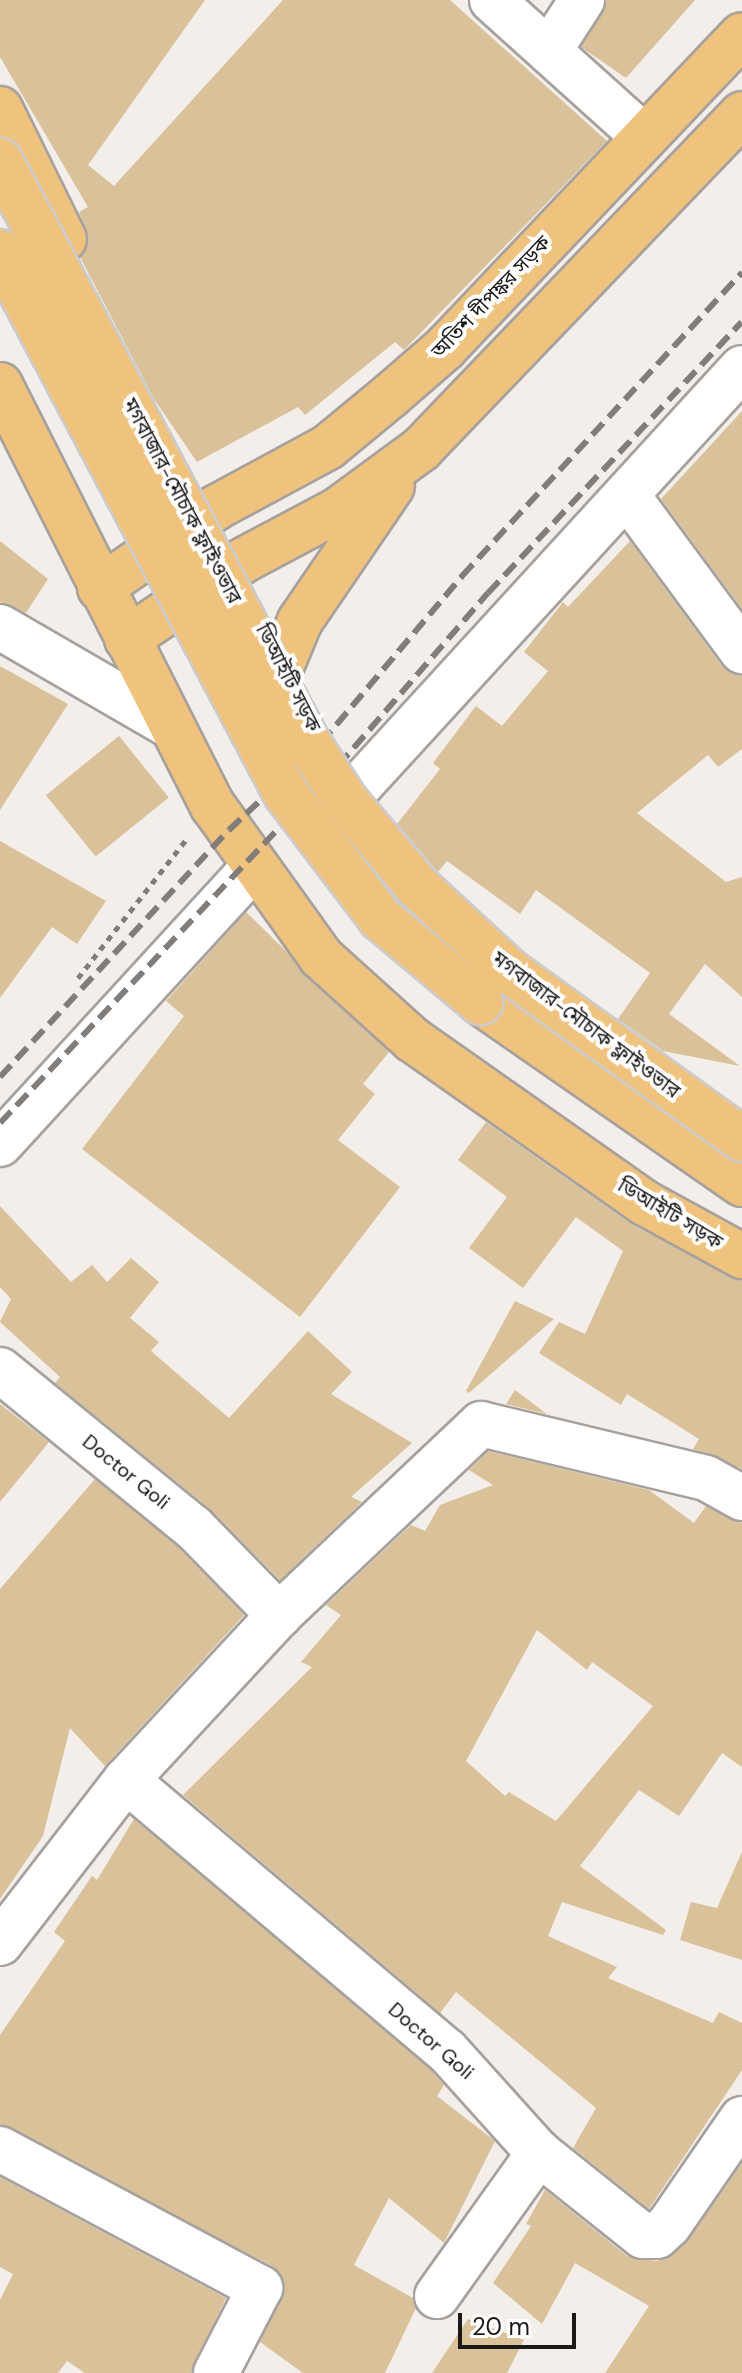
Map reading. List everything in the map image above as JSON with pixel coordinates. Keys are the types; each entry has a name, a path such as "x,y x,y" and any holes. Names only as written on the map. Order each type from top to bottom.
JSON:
{"main road":[{"name":"অতিশ দীপঙ্কর সড়ক","path":"100,588 211,511 328,447 391,395 445,348 742,35"},
{"name":"ডিআইটি সড়ক","path":"0,109 238,564 280,669 353,793 463,908 596,1012 742,1112"},
{"path":"280,669 300,621 347,546 421,449 736,131"},
{"name":"মগবাজার-মৌচাক ফ্লাইওভার","path":"0,161 307,741 345,800 417,886 509,971 742,1139"},
{"name":"মগবাজার-মৌচাক ফ্লাইওভার","path":"0,252 286,794 346,876 380,918 443,974 742,1184"},
{"name":"ডিআইটি সড়ক","path":"0,385 100,588 213,806 253,868 321,957 413,1040 645,1203 742,1256"},
{"path":"127,639 238,564 338,510 421,449"}],"street":[{"path":"492,0 644,137"},
{"path":"549,51 582,0"},
{"path":"353,793 742,368"},
{"path":"627,495 742,651"},
{"path":"0,627 171,726"},
{"path":"0,1144 253,868"},
{"name":"Doctor Goli","path":"0,1370 194,1528 279,1615"},
{"path":"0,1943 126,1780 279,1615 481,1424 706,1478 742,1498"},
{"name":"Doctor Goli","path":"126,1780 447,2051 539,2153 643,2236 657,2236 739,2132"},
{"path":"0,2149 260,2288 216,2373"},
{"path":"437,2296 539,2153"}],"path":[{"path":"78,978 213,806"}],"building":[{"path":"0,0 205,0 88,165 114,186 283,0 450,0 607,141 404,350 395,342 305,415 298,407 197,462 154,399 80,257 89,240 79,212 88,207 0,57"},
{"path":"607,0 695,0 626,78 581,47"},
{"path":"742,411 742,609 661,499"},
{"path":"0,541 48,579 26,613 0,602"},
{"path":"630,541 722,666 742,676 742,749 718,767 708,755 637,813 726,882 742,877 742,997 705,964 669,1014 740,1066 663,1051 618,1019 650,973 536,890 520,914 447,861 438,872 397,824 440,769 433,763 476,706 502,726 548,671 524,652 563,602 568,607"},
{"path":"0,666 68,704 0,810"},
{"path":"119,736 169,797 96,857 46,795"},
{"path":"0,841 106,901 77,944 52,927 0,998"},
{"path":"246,912 389,1052 363,1084 375,1094 338,1140 400,1187 300,1317 82,1149 184,1016 166,1001"},
{"path":"486,1122 633,1225 742,1281 742,1469 693,1449 699,1439 627,1394 621,1405 539,1353 559,1322 585,1334 623,1251 576,1217 523,1288 469,1248 507,1197 458,1160"},
{"path":"0,1206 71,1282 92,1265 107,1282 131,1258 159,1282 130,1318 159,1342 151,1351 229,1418 308,1331 352,1372 331,1394 412,1443 351,1497 362,1502 280,1580 210,1509 55,1383 60,1377 0,1322 11,1299 0,1287"},
{"path":"515,1301 554,1319 469,1393 466,1391"},
{"path":"515,1390 547,1414 506,1404"},
{"path":"0,1404 49,1442 0,1502"},
{"path":"488,1451 649,1490 694,1523 706,1506 742,1523 742,1767 722,1753 679,1816 639,1790 580,1866 666,1930 663,1935 562,1902 548,1936 617,1967 608,1978 713,2023 719,2012 742,2023 742,2070 649,2209 573,2148 596,2108 456,1992 440,2013 183,1795 312,1667 301,1662 341,1615 326,1605 411,1525 425,1531 440,1505 493,1485 469,1470","holes":["537,1630 587,1670 592,1662 653,1706 556,1821 509,1792 505,1796 466,1761"]},
{"path":"95,1479 177,1546 244,1615 105,1766 70,1728 43,1836 0,1899 0,1589"},
{"path":"134,1819 430,2069 444,2085 437,2096 495,2141 444,2243 389,2198 354,2265 413,2298 416,2308 385,2373 303,2373 260,2342 285,2288 272,2266 0,2124 0,2035 65,1941 54,1932 92,1876 97,1880"},
{"path":"742,1852 742,1960 680,1940 691,1902 717,1908"},
{"path":"742,2163 742,2373 605,2373 649,2306 575,2263 542,2324 493,2283 531,2226 526,2224 545,2190 627,2256 657,2261 689,2239"},
{"path":"0,2177 226,2298 191,2373 85,2373 67,2361 58,2373 0,2373 0,2300 13,2274 0,2267"},
{"path":"468,2319 524,2340 507,2373 432,2373"}],"railway":[{"path":"0,1077 229,830 321,743 462,576 742,273"},
{"path":"0,1123 338,766 488,593 742,322"}]}
